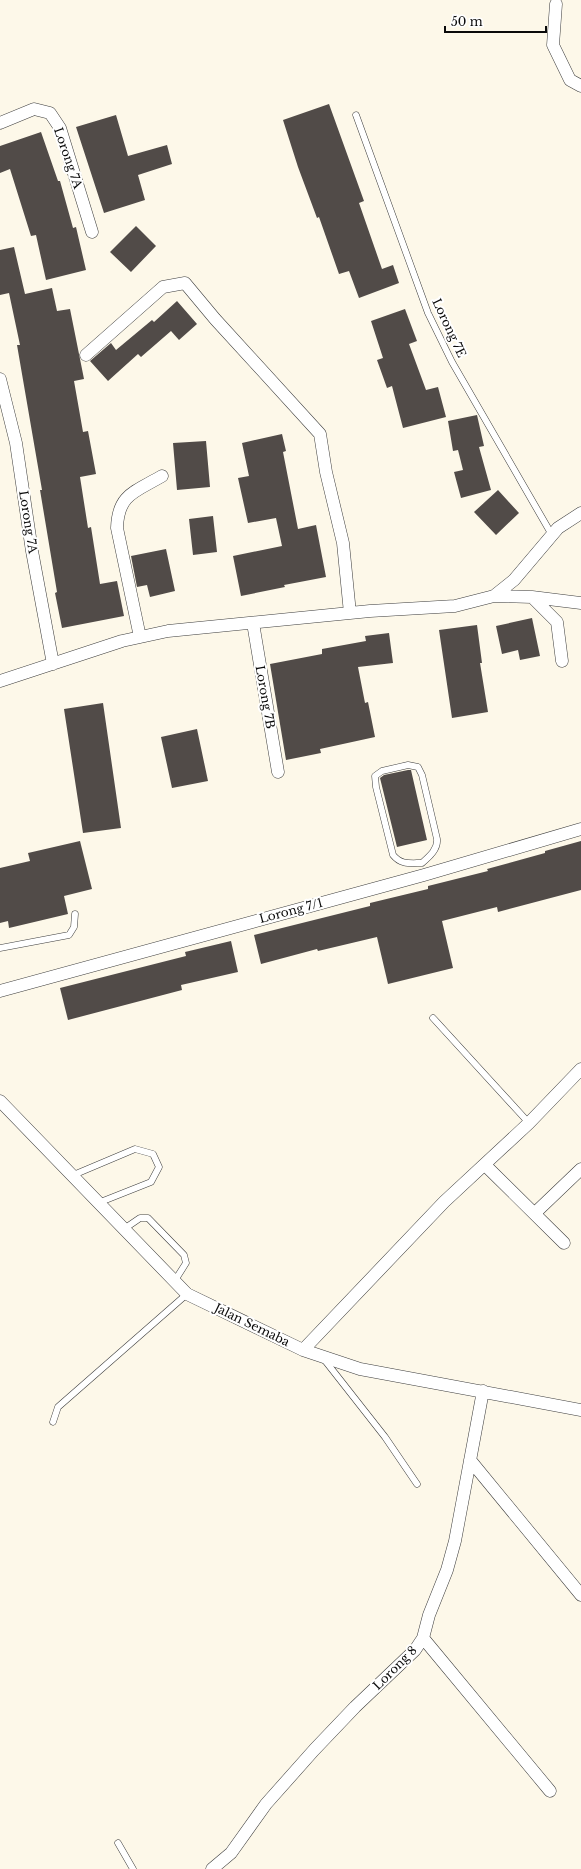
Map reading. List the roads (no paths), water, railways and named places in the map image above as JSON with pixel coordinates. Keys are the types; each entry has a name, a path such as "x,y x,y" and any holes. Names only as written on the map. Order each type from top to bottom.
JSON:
{"street":[{"path":"556,4 553,45 570,80 581,86"},
{"name":"Lorong 7A","path":"0,123 34,109 50,113 60,128 92,232"},
{"path":"86,355 163,287 185,284 220,325 320,434 343,543 350,613"},
{"name":"Lorong 7A","path":"0,379 4,412 16,443 32,551 53,664"},
{"path":"140,637 117,528 117,513 124,499 162,476"},
{"path":"494,596 514,580 558,528 581,513"},
{"path":"0,681 122,641 168,631 350,613 455,606 494,596 532,597 581,603"},
{"path":"532,597 556,622 562,661"},
{"name":"Lorong 7B","path":"253,622 278,772"},
{"name":"Lorong 7/1","path":"0,991 424,875 581,829"},
{"path":"303,1350 444,1202 485,1165 580,1073"},
{"name":"Jalan Semaba","path":"0,1101 187,1294 303,1350 360,1369 581,1410"},
{"path":"485,1165 564,1243"},
{"path":"535,1213 581,1169"},
{"name":"Lorong 8","path":"212,1869 231,1853 266,1804 314,1750 355,1707 415,1650 423,1638 429,1615 447,1570 453,1548 483,1392"},
{"path":"470,1460 581,1595"},
{"path":"423,1638 550,1791"}],"lane":[{"name":"Lorong 7E","path":"356,115 428,312 452,362 552,535"},
{"path":"408,765 418,767 422,775 438,844 432,853 422,863 405,863 398,861 393,855 376,788 375,776 382,771 408,765"},
{"path":"422,863 424,875"},
{"path":"0,948 69,935 74,926 75,914"},
{"path":"433,1018 529,1123"},
{"path":"71,1176 136,1149 153,1154 159,1167 151,1182 98,1203"},
{"path":"124,1229 140,1218 148,1218 184,1255 186,1263 174,1282"},
{"path":"53,1422 58,1407 187,1294"},
{"path":"320,1356 384,1437 417,1484"},
{"path":"118,1843 133,1869"}]}
